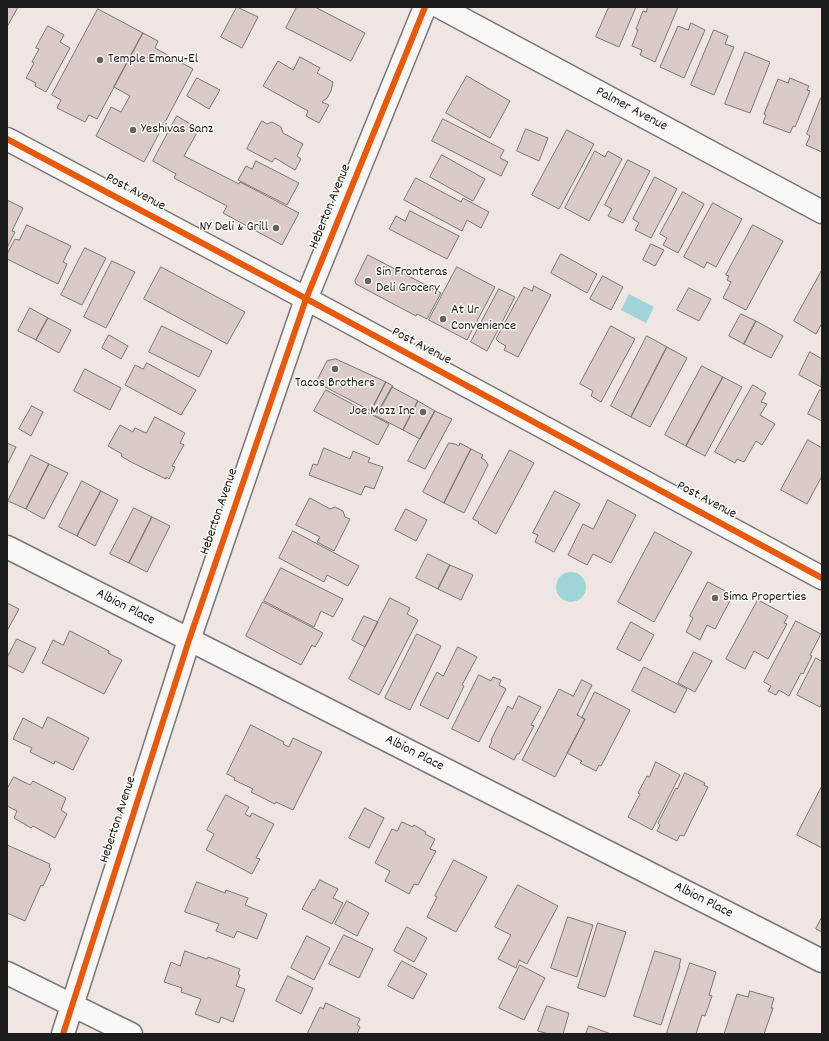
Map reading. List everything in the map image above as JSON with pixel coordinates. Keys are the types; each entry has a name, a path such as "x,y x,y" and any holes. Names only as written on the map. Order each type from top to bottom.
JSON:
{"street":[{"name":"Heberton Avenue","path":"63,1034 189,640 306,299 425,7"},
{"name":"Palmer Avenue","path":"440,7 822,212"},
{"name":"Post Avenue","path":"7,139 822,578"},
{"name":"Albion Place","path":"7,547 822,961"},
{"path":"7,973 131,1034"}],"water":[{"path":"629,294 654,307 646,323 621,310"},
{"path":"571,572 577,573 585,581 585,593 577,601 571,602 565,601 557,593 556,587 557,581 565,573"}],"building":[{"path":"7,7 18,7 7,27"},
{"path":"237,7 258,17 242,48 221,37"},
{"path":"297,7 315,7 365,33 351,61 286,28"},
{"path":"609,7 636,7 619,47 596,37"},
{"path":"648,7 678,7 655,62 640,55 642,50 632,46 638,30 636,29 643,11 646,12"},
{"name":"Temple Emanu-El","path":"98,9 143,33 97,119 89,115 85,122 57,108 61,100 52,95"},
{"path":"691,23 705,30 684,78 660,67 678,26 688,30"},
{"path":"48,26 64,35 60,42 70,48 46,92 35,86 36,83 26,78 39,49 36,48"},
{"path":"714,30 728,36 725,44 734,47 714,95 691,85"},
{"path":"143,33 158,41 155,48 193,69 144,162 96,136 111,107 121,112 130,96 114,87"},
{"path":"745,52 770,62 750,113 725,104"},
{"path":"300,57 320,68 317,73 333,82 331,91 327,98 322,102 329,105 319,123 306,116 308,111 263,86 278,61 293,70"},
{"path":"467,76 510,101 490,138 446,113"},
{"path":"197,78 220,90 209,109 187,96"},
{"path":"790,78 809,86 807,90 810,91 795,127 793,126 790,133 763,123 766,115 764,114 778,79 788,83"},
{"path":"821,98 822,152 806,145 810,136 807,134"},
{"path":"177,116 199,129 184,156 239,184 240,182 299,213 282,245 223,213 227,206 174,178 176,174 153,161"},
{"path":"443,119 504,150 500,158 508,162 501,176 432,141"},
{"path":"262,121 267,124 272,122 281,127 283,133 303,144 297,156 301,159 295,170 275,158 272,162 247,149"},
{"path":"526,129 548,138 539,161 517,151"},
{"path":"567,130 594,144 559,209 532,195"},
{"path":"595,151 605,157 608,151 622,159 589,221 565,208"},
{"path":"442,155 485,179 473,201 430,177"},
{"path":"628,160 650,171 623,223 608,216 612,209 605,205"},
{"path":"256,161 299,183 287,205 238,180 246,166 252,169"},
{"path":"655,177 677,189 651,238 635,230 639,223 633,219"},
{"path":"416,178 461,202 463,198 489,212 481,228 467,220 462,231 404,200"},
{"path":"683,192 704,204 678,253 663,245 667,238 660,234"},
{"path":"7,200 23,208 12,231 15,232 7,248"},
{"path":"713,203 742,219 716,267 707,262 704,268 684,257"},
{"path":"410,211 459,236 447,259 389,229 396,216 405,221"},
{"path":"27,225 71,246 63,262 67,264 58,284 7,259 7,254 15,239 19,240"},
{"path":"753,225 783,241 746,310 723,298 731,282 727,280 729,276 726,275"},
{"path":"651,244 664,250 655,266 643,260"},
{"path":"85,248 106,258 82,305 61,295"},
{"path":"561,254 597,274 587,293 551,273"},
{"path":"368,255 441,293 427,319 417,314 416,316 356,284 355,281"},
{"path":"112,261 135,272 106,328 84,317"},
{"path":"161,267 245,312 227,344 144,299"},
{"path":"457,267 495,287 467,340 429,320"},
{"path":"822,270 822,323 816,334 794,321"},
{"path":"603,276 623,287 611,310 590,299"},
{"path":"534,286 551,295 518,357 504,350 506,346 496,339 524,287 532,291"},
{"path":"689,288 711,299 699,321 677,310"},
{"path":"499,289 515,297 487,351 471,342"},
{"path":"30,308 48,318 36,340 18,331"},
{"path":"741,314 756,321 744,344 729,336"},
{"path":"48,318 71,330 59,353 36,340"},
{"path":"756,321 783,336 771,358 744,344"},
{"path":"162,326 212,351 199,377 149,352"},
{"path":"611,326 635,339 601,402 591,396 593,391 580,384"},
{"path":"109,335 128,346 121,359 102,348"},
{"path":"647,336 667,347 631,417 611,406"},
{"path":"667,347 687,358 650,427 631,417"},
{"path":"810,352 822,359 821,387 799,375"},
{"path":"336,359 386,382 371,411 316,382 327,361"},
{"path":"147,363 196,390 181,415 125,385 135,365 143,369"},
{"path":"702,366 723,377 686,446 665,435"},
{"path":"85,369 121,388 110,410 74,391"},
{"path":"723,377 742,387 705,456 686,446"},
{"path":"386,382 393,386 377,415 371,411"},
{"path":"753,385 766,393 761,402 767,404 760,415 775,424 762,445 756,441 744,462 737,459 735,463 715,452"},
{"path":"392,387 418,401 403,430 376,416"},
{"path":"326,390 389,424 378,445 314,411"},
{"path":"820,390 822,391 822,421 808,414"},
{"path":"418,401 435,411 420,439 403,430"},
{"path":"32,406 43,412 31,436 19,429"},
{"path":"435,411 452,419 425,469 408,461"},
{"path":"155,417 185,433 180,443 184,445 172,466 175,467 169,479 166,477 166,479 131,462 121,456 122,454 108,446 120,425 133,432 135,428 146,433"},
{"path":"808,440 822,448 822,476 807,504 781,490"},
{"path":"7,443 16,447 7,465"},
{"path":"449,443 459,446 460,443 471,449 444,503 423,492"},
{"path":"324,448 350,459 353,451 370,458 368,462 383,467 374,489 365,486 361,495 309,475 313,464 317,465"},
{"path":"471,449 483,455 481,458 485,460 488,465 464,513 444,503"},
{"path":"510,450 534,463 496,534 473,519"},
{"path":"31,455 49,464 26,509 8,501"},
{"path":"49,464 68,473 44,519 26,509"},
{"path":"82,481 101,491 77,536 59,527"},
{"path":"101,491 118,500 95,546 77,536"},
{"path":"555,491 580,504 554,552 535,542 538,535 533,533"},
{"path":"310,498 330,509 335,507 343,511 345,517 350,519 334,551 317,542 320,537 296,525"},
{"path":"608,500 636,515 611,563 593,554 587,565 568,555 583,524 593,529"},
{"path":"134,508 152,517 129,563 110,554"},
{"path":"406,509 427,520 416,541 395,530"},
{"path":"152,517 170,526 147,572 129,563"},
{"path":"293,531 359,566 348,586 327,575 324,582 279,558"},
{"path":"655,532 692,552 654,622 618,602"},
{"path":"428,554 450,565 438,589 416,578"},
{"path":"450,565 473,575 461,600 438,589"},
{"path":"281,568 343,599 333,617 321,611 314,627 264,601"},
{"path":"708,582 733,595 715,629 707,625 700,640 686,632 693,618 690,616"},
{"path":"390,598 410,608 407,614 418,620 379,695 349,679"},
{"path":"758,600 788,616 784,623 787,624 768,659 754,651 745,669 726,659"},
{"path":"263,602 323,633 315,647 312,645 301,665 246,636"},
{"path":"7,603 19,609 7,631"},
{"path":"364,616 378,622 365,647 352,640"},
{"path":"796,621 821,634 810,655 812,656 803,674 801,673 789,696 779,690 776,695 768,691 771,686 764,682"},
{"path":"631,622 654,635 640,661 617,649"},
{"path":"70,631 109,651 108,653 122,660 104,694 42,663 53,640 63,645"},
{"path":"417,634 441,646 410,710 385,698"},
{"path":"17,639 36,648 23,673 7,665 7,658"},
{"path":"458,647 477,657 462,685 464,686 448,719 420,705 437,672 443,676"},
{"path":"694,652 712,661 695,692 678,683"},
{"path":"816,658 821,661 822,659 822,703 820,707 797,695"},
{"path":"644,667 687,689 675,713 632,691"},
{"path":"479,675 491,681 493,677 501,680 499,685 506,689 479,742 452,729"},
{"path":"582,680 592,685 577,715 585,719 555,777 522,760 559,689 573,696"},
{"path":"595,692 630,710 601,766 599,765 596,771 580,763 582,761 567,753 585,719 582,718"},
{"path":"519,696 541,707 531,725 534,726 519,754 517,754 514,760 489,747 508,706 512,709"},
{"path":"48,717 89,738 73,770 55,761 54,764 30,752 32,748 13,739 23,718 42,728"},
{"path":"251,725 284,742 283,744 289,747 293,738 322,752 293,810 276,802 275,804 251,792 253,789 234,780 235,778 227,774"},
{"path":"656,762 680,775 652,830 628,817 640,794 638,793 647,776 649,777"},
{"path":"685,773 705,783 704,785 708,787 684,836 680,835 677,841 657,831 660,825 658,823"},
{"path":"14,777 30,785 33,781 66,798 61,810 67,814 55,838 33,826 31,828 14,818 17,811 7,806 7,789"},
{"path":"822,786 822,848 797,835"},
{"path":"226,795 249,807 245,814 250,817 252,813 274,824 256,858 260,859 252,874 206,850 214,834 207,830"},
{"path":"365,808 384,818 369,848 349,838"},
{"path":"402,822 413,827 414,825 426,832 425,834 435,839 430,849 436,851 418,885 414,884 409,894 385,881 390,871 375,863 392,829 397,831"},
{"path":"7,845 50,864 49,867 51,869 43,886 41,885 25,921 7,913"},
{"path":"454,860 487,877 456,932 427,917 437,897 435,896"},
{"path":"320,880 338,889 333,898 343,903 332,924 302,909 313,889 314,890"},
{"path":"197,882 225,893 226,890 248,898 245,905 267,914 257,939 237,931 234,938 216,931 219,924 185,912"},
{"path":"518,885 558,906 527,964 519,960 516,968 498,959 511,935 495,927"},
{"path":"347,901 369,913 357,936 335,924"},
{"path":"568,917 593,925 577,977 551,968"},
{"path":"822,917 822,932 816,929"},
{"path":"598,923 626,932 605,997 578,988"},
{"path":"407,927 427,938 414,962 394,951"},
{"path":"344,935 373,949 359,978 329,964"},
{"path":"307,936 330,948 314,980 291,968"},
{"path":"185,951 207,959 208,957 240,969 238,974 240,975 236,986 245,989 233,1022 221,1017 219,1023 195,1014 201,999 181,992 182,988 164,982 171,962 180,966"},
{"path":"655,951 681,959 661,1025 634,1016"},
{"path":"402,961 427,974 413,999 388,986"},
{"path":"690,963 716,972 709,995 712,996 705,1016 702,1015 696,1034 670,1034 667,1033"},
{"path":"520,965 545,978 524,1020 499,1008"},
{"path":"288,976 313,988 301,1014 276,1001"},
{"path":"750,991 774,998 771,1008 773,1008 764,1034 724,1034 737,994 748,997"},
{"path":"326,1003 360,1019 357,1025 360,1027 357,1034 307,1034 320,1007 323,1009"},
{"path":"547,1006 569,1013 563,1034 549,1034 538,1031"},
{"path":"589,1026 611,1034 586,1034"}],"cycle path":[{"path":"63,1034 189,640 306,299 425,7"},
{"path":"7,139 279,284 822,578"}],"place":[{"name":"Temple Emanu-El","path":"100,60"},
{"name":"Yeshivas Sanz","path":"133,130"},
{"name":"NY Deli & Grill","path":"276,228"},
{"name":"Sin Fronteras Deli Grocery","path":"368,281"},
{"name":"At Ur Convenience","path":"443,319"},
{"name":"Tacos Brothers","path":"335,369"},
{"name":"Joe Mozz Inc","path":"423,412"},
{"name":"Sima Properties","path":"715,598"}]}
